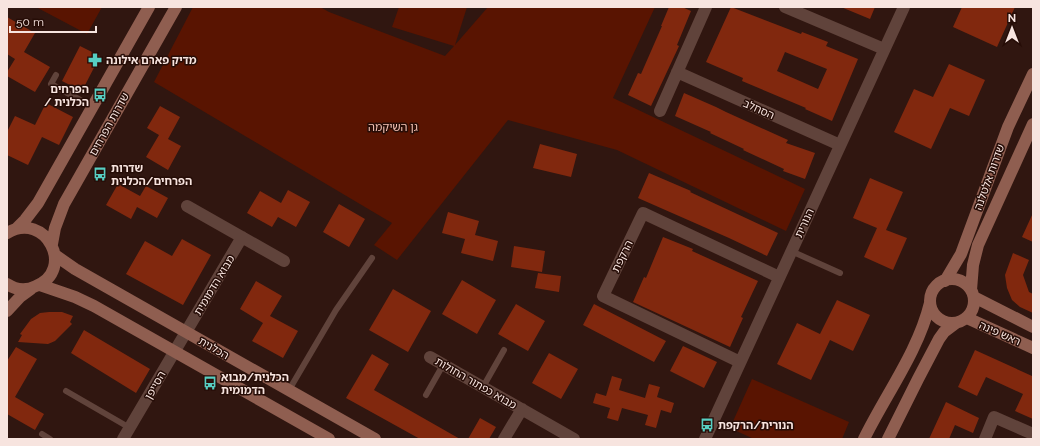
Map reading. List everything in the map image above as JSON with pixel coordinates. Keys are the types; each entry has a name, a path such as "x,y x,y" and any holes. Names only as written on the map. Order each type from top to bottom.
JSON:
{"street":[{"name":"שדרות הפרחים","path":"10,231 25,220 38,202 149,7"},
{"name":"שדרות הפרחים","path":"36,287 47,279 52,272 54,264 53,250 55,228 64,204 176,7"},
{"path":"660,111 706,7"},
{"path":"785,7 884,49"},
{"name":"הנורית","path":"705,439 904,7"},
{"name":"הסחלב","path":"677,72 840,145"},
{"name":"שדרות אלטלנה","path":"945,281 961,254 1008,127 1033,74"},
{"name":"שדרות אלטלנה","path":"972,293 973,265 978,245 1033,124"},
{"path":"187,206 284,261"},
{"name":"הרקפת","path":"740,362 603,296 642,214 779,277"},
{"name":"הכלנית","path":"10,231 24,228 40,232 47,238 53,250 75,269 375,439"},
{"name":"מבוא הדמומית","path":"186,332 242,237"},
{"path":"864,439 916,342 924,324 934,289 945,281 957,280 967,285 972,293 973,308 961,320 944,332 939,339 888,439"},
{"name":"הכלנית","path":"7,284 22,289 36,287 75,297 175,351 329,439"},
{"path":"7,311 20,297 36,287"},
{"name":"ראש פינה","path":"972,293 1033,327"},
{"path":"930,303 936,316 942,320 949,323 961,320"},
{"name":"ראש פינה","path":"961,320 1033,348"},
{"name":"הסייפן","path":"123,439 186,332"},
{"name":"מבוא כפתור החולות","path":"430,357 574,439"},
{"name":"מבוא כפתור החולות","path":"504,439 522,409"},
{"path":"985,439 994,417 1033,434"}],"lane":[{"path":"56,75 51,84 93,107"},
{"path":"791,251 840,273"},
{"path":"289,390 336,310 372,258"},
{"path":"483,387 504,350"},
{"path":"426,395 443,365"},
{"path":"66,391 130,428"},
{"path":"42,434 50,439"}],"green space":[{"path":"36,7 102,7 87,34"},
{"name":"גן השיקמה","path":"193,7 320,7 329,12 445,56 454,46 392,27 399,7 467,7 455,45 488,7 655,7 613,98 805,189 786,231 617,150 508,120 397,260 374,245 392,223 154,82"},
{"path":"752,379 849,422 842,439 754,439 730,428"}],"building":[{"path":"669,7 682,7 691,11 677,45 679,46 651,106 628,95 638,73 641,74"},
{"path":"731,7 801,34 802,32 828,42 826,46 858,59 832,121 805,109 806,108 742,81 743,78 706,62","holes":["785,52 827,69 818,89 777,71"]},
{"path":"841,7 875,7 870,19"},
{"path":"962,7 1015,7 997,47 953,27"},
{"path":"7,17 35,33 24,52 50,67 35,92 7,76 7,72 15,59 7,54"},
{"path":"80,46 100,56 82,91 62,81"},
{"path":"949,64 985,80 969,116 950,108 931,149 894,132 914,89 933,97"},
{"path":"684,93 788,140 786,143 815,153 805,179 783,171 784,169 743,150 744,149 710,133 711,132 675,116"},
{"path":"46,103 73,117 59,145 42,137 28,165 7,155 7,132 15,116 35,125"},
{"path":"160,106 180,117 168,139 181,146 168,170 146,157 159,135 147,128"},
{"path":"540,144 577,154 571,177 533,168"},
{"path":"649,173 691,191 690,192 778,233 767,256 638,198"},
{"path":"870,178 903,192 886,230 907,238 893,270 864,257 877,228 853,218"},
{"path":"118,184 140,196 146,186 168,198 157,218 137,207 131,219 106,205"},
{"path":"288,190 310,202 296,227 278,217 272,227 247,213 260,191 281,203"},
{"path":"339,204 365,219 349,247 323,232"},
{"path":"448,212 479,221 475,235 498,241 493,261 461,253 465,239 442,233"},
{"path":"1033,213 1033,242 1022,237"},
{"path":"663,237 693,249 692,251 758,281 741,317 743,318 730,347 633,302 644,277 646,278"},
{"path":"182,239 211,255 183,305 126,274 145,241 172,256"},
{"path":"514,246 545,251 542,272 511,267"},
{"path":"1013,253 1029,260 1023,275 1029,292 1033,294 1033,313 1020,307 1012,300 1007,288 1005,275"},
{"path":"538,273 561,276 559,292 535,288"},
{"path":"462,280 496,300 477,334 442,314"},
{"path":"256,281 282,296 270,316 298,331 283,358 252,341 263,323 240,309"},
{"path":"393,289 431,311 408,352 369,330"},
{"path":"837,300 870,315 853,351 830,340 811,380 777,364 797,323 820,334"},
{"path":"516,304 545,321 528,351 498,334"},
{"path":"594,304 666,341 654,362 583,325"},
{"path":"62,312 73,316 70,322 72,324 55,341 48,344 18,342 22,335 20,334 31,319 40,313"},
{"path":"84,330 150,369 136,393 71,353"},
{"path":"683,346 717,362 704,388 670,371"},
{"path":"16,347 37,359 15,397 44,414 35,430 7,414 7,361"},
{"path":"975,350 1032,376 1033,373 1033,419 1015,411 1023,394 986,377 977,396 958,387"},
{"path":"549,353 578,369 561,399 532,383"},
{"path":"372,354 389,364 374,390 460,439 420,439 346,398"},
{"path":"612,376 622,379 619,390 645,398 649,384 660,387 657,397 674,403 671,413 661,410 656,428 645,425 648,415 622,408 618,421 607,418 610,408 593,403 596,393 606,396"},
{"path":"946,402 979,418 973,433 955,425 949,439 929,439"},
{"path":"480,418 496,427 489,439 468,439"}],"place":[{"name":"מדיק פארם אילונה","path":"95,60"},
{"name":"הפרחים / הכלנית","path":"100,95"},
{"name":"שדרות הפרחים/הכלנית","path":"100,174"},
{"name":"הכלנית/מבוא הדמומית","path":"210,383"},
{"name":"הנורית/הרקפת","path":"707,425"}]}
